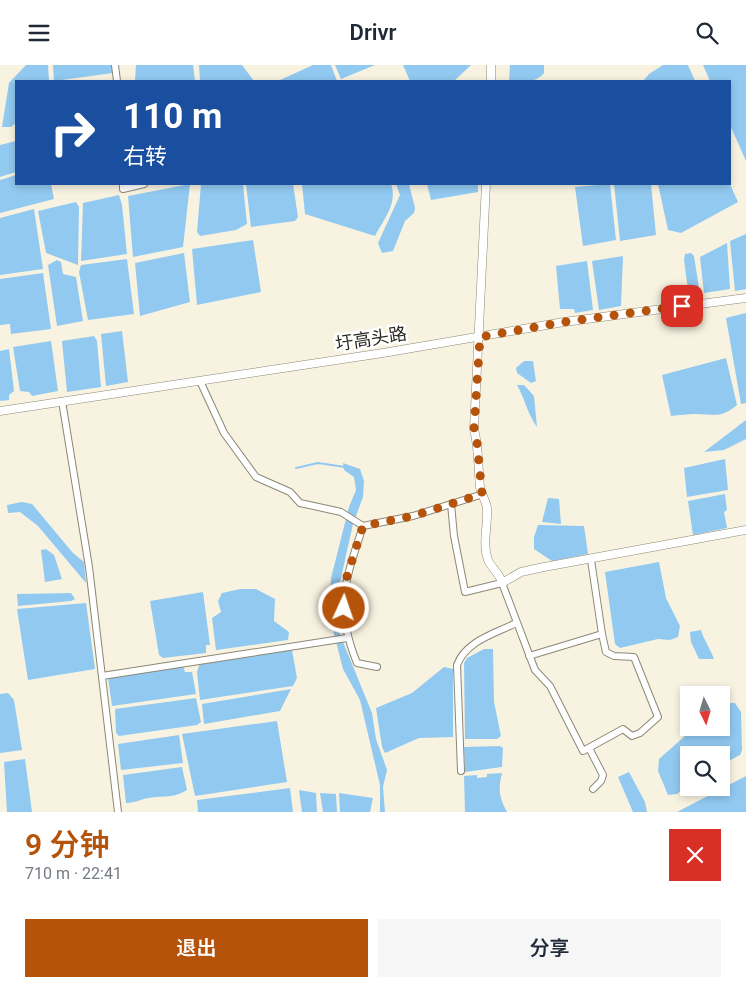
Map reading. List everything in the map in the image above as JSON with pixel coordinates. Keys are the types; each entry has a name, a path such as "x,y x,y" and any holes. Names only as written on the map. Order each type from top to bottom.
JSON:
{"street":[{"path":"115,65 117,80"},
{"path":"491,80 492,65"},
{"path":"123,185 123,189 140,185"},
{"path":"486,185 474,429 482,494 487,506 488,525 485,542 488,561 500,576 535,670 550,686 583,751 624,729 632,737 640,733 658,717 634,657 614,657 606,652 592,560"},
{"name":"圩高头路","path":"0,411 480,337 564,322 746,298"},
{"path":"200,381 224,433 256,477 290,492 300,503 344,514 363,526 413,516 482,494"},
{"path":"62,401 89,567 118,812"},
{"path":"451,504 454,536 465,592 502,583 521,572 746,530"},
{"path":"363,526 343,589 345,639 358,663 377,667"},
{"path":"461,771 457,665 461,654 470,646 516,623"},
{"path":"529,656 602,634"},
{"path":"102,675 345,639"},
{"path":"589,748 603,775 601,781 593,789"}],"water":[{"path":"26,65 48,65 49,80 15,80 15,124 11,127 2,127 9,83"},
{"path":"53,65 112,65 113,73 54,80"},
{"path":"136,65 193,65 195,80 135,80"},
{"path":"199,65 242,65 253,80 200,80"},
{"path":"313,65 331,65 337,80 280,80"},
{"path":"335,65 375,65 341,79"},
{"path":"403,65 471,65 455,80 410,80"},
{"path":"510,65 544,65 544,73 537,79 509,80"},
{"path":"663,65 688,65 695,80 644,80 649,74"},
{"path":"703,65 746,65 746,161 731,127 731,80 710,80"},
{"path":"15,141 15,172 0,177 0,145"},
{"path":"15,175 15,185 51,185 54,199 0,213 0,180"},
{"path":"190,185 183,247 133,257 128,196"},
{"path":"201,185 243,185 247,224 236,230 200,236 197,232"},
{"path":"246,185 293,185 298,217 295,221 251,227"},
{"path":"302,185 391,185 393,198 389,211 375,236 305,214"},
{"path":"396,185 409,185 415,208 414,213 405,221 393,251 382,253 378,243 400,195"},
{"path":"427,185 478,185 478,192 431,200"},
{"path":"610,185 616,240 583,246 575,187"},
{"path":"614,185 651,185 656,235 620,241"},
{"path":"658,185 730,185 738,202 681,233 668,230"},
{"path":"119,195 122,205 127,254 81,261 83,203"},
{"path":"76,202 79,207 78,265 46,253 38,211"},
{"path":"34,209 43,269 0,275 0,218"},
{"path":"746,234 746,289 735,291 730,241"},
{"path":"253,240 261,292 197,305 192,249"},
{"path":"727,243 730,289 704,293 700,257"},
{"path":"184,253 190,302 140,316 135,263"},
{"path":"691,253 694,256 700,294 689,297 684,260 685,254"},
{"path":"623,256 621,306 599,310 592,261"},
{"path":"127,259 134,314 88,320 79,272 81,265"},
{"path":"57,260 61,262 63,274 76,277 83,321 57,326 48,265"},
{"path":"587,261 593,310 575,313 574,309 560,309 556,266"},
{"path":"43,273 51,329 11,334 10,324 0,325 0,279"},
{"path":"746,313 746,403 741,404 726,318"},
{"path":"122,331 128,382 106,386 101,334"},
{"path":"94,336 97,341 101,387 67,392 62,341"},
{"path":"51,341 58,391 32,396 29,392 20,391 13,347"},
{"path":"9,349 14,391 9,395 9,400 0,401 0,351"},
{"path":"726,358 737,405 717,415 692,414 671,416 662,375"},
{"path":"524,361 533,361 536,381 531,383 517,373 516,368"},
{"path":"517,385 524,385 534,396 537,427 531,417"},
{"path":"746,420 746,439 724,450 704,452"},
{"path":"725,459 728,490 687,497 684,468"},
{"path":"343,463 360,469 364,481 363,497 353,524 339,587 339,632 372,713 376,739 387,770 383,787 385,812 380,812 380,785 360,700 343,669 329,614 331,578 349,507 356,490 354,477 344,470"},
{"path":"725,494 727,510 724,512 727,528 693,535 688,501"},
{"path":"548,498 559,499 561,524 542,522"},
{"path":"22,502 32,504 73,553 84,562 86,583 38,526 20,512 8,513 7,505"},
{"path":"538,525 584,526 588,554 552,561 534,549 534,537"},
{"path":"46,549 54,555 62,579 45,582 41,550"},
{"path":"659,562 666,598 680,626 678,637 670,640 658,639 620,648 615,644 605,572"},
{"path":"240,589 256,589 275,599 274,621 289,632 288,640 216,650 212,618 221,612 218,601 222,593"},
{"path":"203,592 210,645 206,645 206,653 163,658 159,655 150,601"},
{"path":"71,593 75,599 71,601 18,606 17,594"},
{"path":"86,603 95,669 28,680 17,609"},
{"path":"701,630 714,659 699,659 691,642 690,632"},
{"path":"484,649 493,649 494,702 501,736 497,739 465,739 464,663 467,658"},
{"path":"292,650 297,678 293,686 200,700 197,672 200,663"},
{"path":"183,666 185,672 192,672 196,694 112,706 108,678"},
{"path":"444,667 453,669 453,737 419,738 385,753 382,747 376,708 412,693"},
{"path":"291,689 280,711 204,724 202,704"},
{"path":"8,693 14,700 22,750 0,753 0,694"},
{"path":"196,698 201,722 197,725 119,736 116,733 115,709"},
{"path":"730,703 735,703 741,712 742,750 740,755 730,760 730,746 680,746 680,792 677,794 668,795 658,771 659,759 685,736 730,736"},
{"path":"277,721 287,782 195,796 182,734"},
{"path":"179,735 183,763 121,770 118,744"},
{"path":"500,746 503,748 502,767 465,772 464,747"},
{"path":"25,759 32,812 7,812 4,762"},
{"path":"182,767 187,790 173,796 149,798 126,803 123,775"},
{"path":"629,772 645,802 647,812 633,812 618,777"},
{"path":"502,773 500,793 507,812 465,812 464,776 477,775 477,778 487,777 487,774"},
{"path":"746,776 746,812 677,812 708,796 730,796 730,784"},
{"path":"290,788 293,812 198,812 197,800"},
{"path":"299,790 316,793 317,812 302,812"},
{"path":"320,793 336,794 337,812 323,812"},
{"path":"339,793 373,798 370,812 340,812"}],"waterway":[{"path":"296,468 318,463 345,467"}],"route":[{"path":"344,608 343,589 351,569 363,526 413,516 482,494 474,429 480,337 564,322 682,306"}]}
